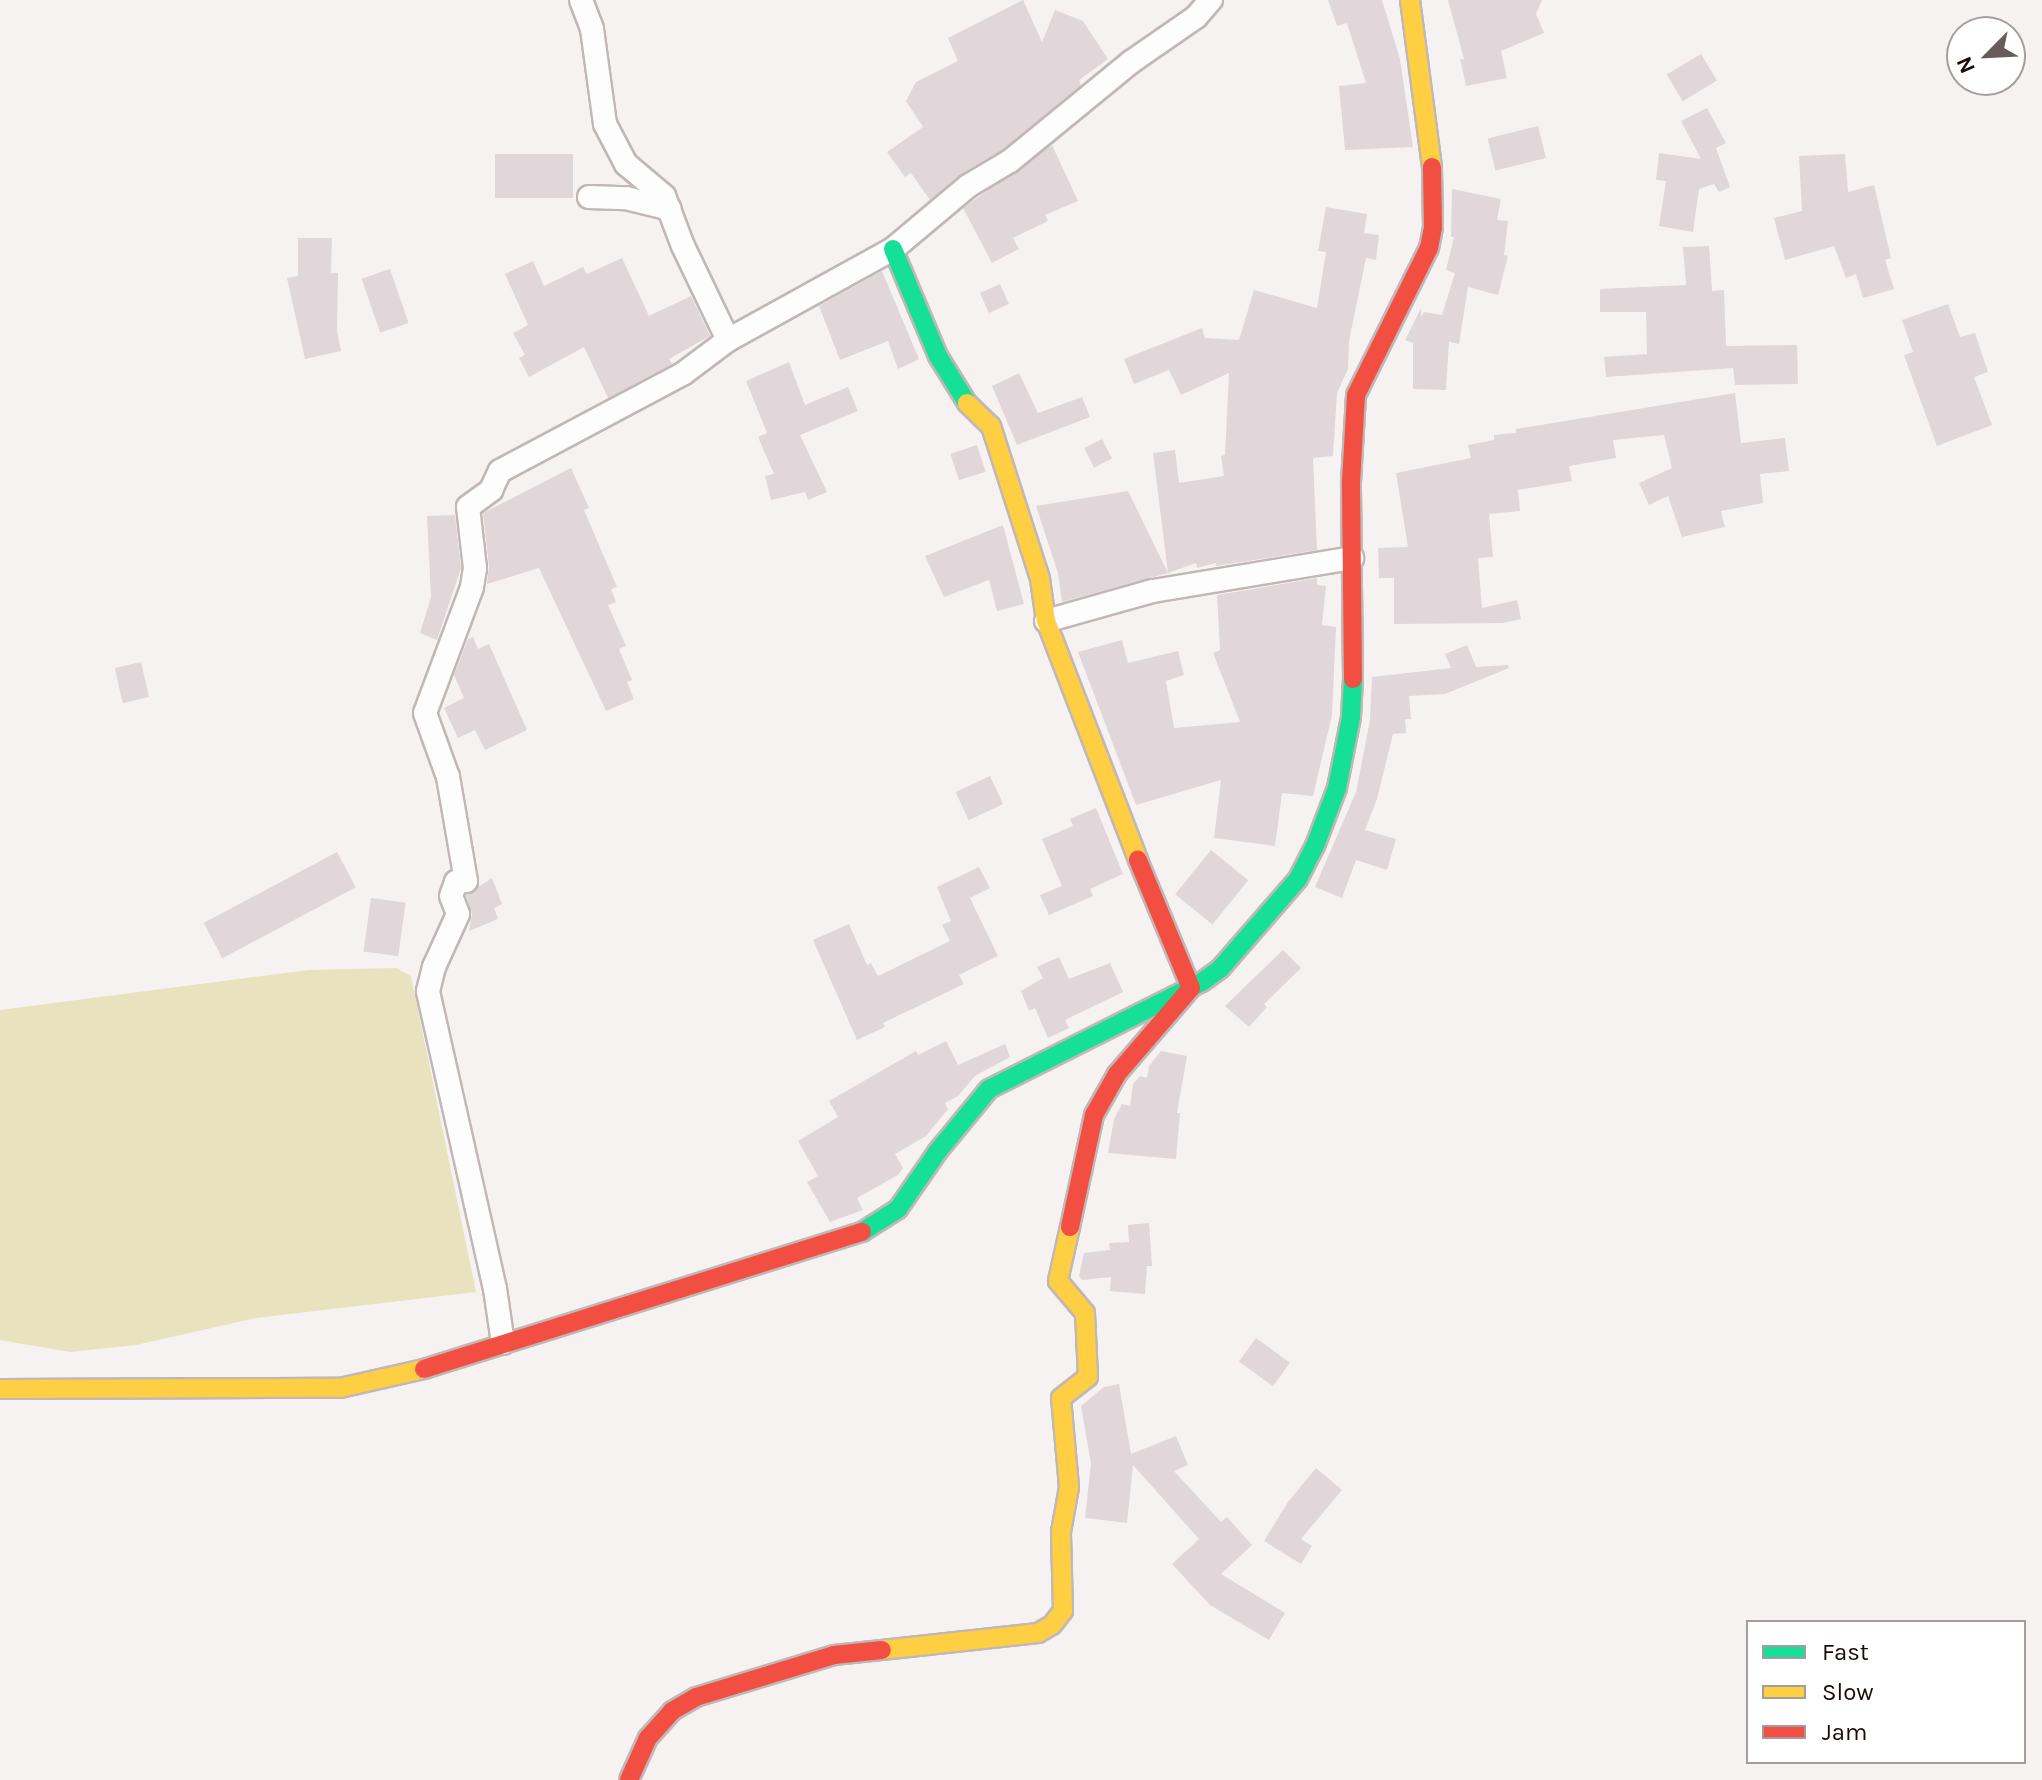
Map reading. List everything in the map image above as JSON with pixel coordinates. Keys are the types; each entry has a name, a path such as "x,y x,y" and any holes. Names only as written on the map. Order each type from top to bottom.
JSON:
{"street":[{"path":"581,0 592,29 605,124 626,164 664,196 683,246 728,340"},
{"path":"503,1343 495,1289 428,991 434,967 458,914 451,896 456,882 466,881 448,777 425,713 472,587 475,568 468,507 491,490 500,471 684,373 728,340 893,249 968,186 1010,161 1131,62 1196,17 1211,0"},
{"path":"0,1389 250,1391 340,1388 431,1367 877,1226 898,1209 938,1151 989,1089 1191,988 1220,969 1288,893 1315,846 1337,788 1351,717 1355,641 1351,482 1356,395 1429,248 1433,227 1432,146 1410,0"},
{"path":"589,197 626,198 670,209"},
{"path":"893,249 952,383 960,396 991,426 1040,579 1046,621 1108,788 1191,988"},
{"path":"1046,621 1153,591 1352,558"},
{"path":"629,1780 648,1738 672,1711 696,1697 834,1655 1038,1633 1052,1625 1063,1611 1061,1532 1069,1487 1061,1398 1088,1377 1085,1313 1058,1281 1060,1267 1094,1115 1117,1074 1191,988"}],"shaded area":[{"path":"396,968 411,976 476,1292 256,1318 136,1345 70,1352 0,1340 0,1010 309,970"}],"building":[{"path":"1023,0 1042,42 1055,10 1083,21 1108,59 1079,80 1081,85 1002,150 961,174 930,200 911,173 905,177 887,152 923,127 906,101 916,82 958,61 948,38"},
{"path":"1328,0 1382,0 1400,59 1413,147 1345,150 1339,86 1366,83 1347,23 1337,26"},
{"path":"1448,0 1542,0 1536,14 1544,33 1501,51 1507,78 1466,86 1460,59 1464,59"},
{"path":"1701,54 1717,81 1683,101 1667,75"},
{"path":"1707,108 1726,143 1716,148 1730,187 1719,192 1714,184 1699,189 1693,232 1659,226 1666,181 1656,180 1659,153 1701,159 1681,121"},
{"path":"1538,126 1546,158 1496,171 1488,139"},
{"path":"1052,145 1078,201 1045,215 1048,221 1013,238 1019,249 992,263 963,208"},
{"path":"495,154 573,154 573,198 495,198"},
{"path":"1845,154 1848,192 1874,185 1891,258 1885,260 1894,289 1863,298 1856,274 1846,278 1834,246 1785,260 1774,218 1802,211 1799,156"},
{"path":"1452,189 1501,199 1497,220 1508,221 1504,255 1508,256 1498,295 1468,287 1459,344 1449,342 1446,390 1413,389 1413,343 1405,340 1421,308 1421,317 1424,312 1442,315 1455,273 1446,270 1454,237 1451,237"},
{"path":"1326,207 1367,214 1364,233 1379,235 1376,260 1366,258 1349,341 1348,369 1337,393 1333,456 1313,458 1317,550 1216,566 1216,563 1197,568 1196,563 1168,573 1153,453 1175,450 1179,483 1224,476 1221,456 1225,455 1229,373 1181,395 1169,370 1134,384 1124,359 1202,328 1205,338 1239,340 1254,290 1317,308 1326,252 1318,251"},
{"path":"298,238 332,238 331,273 338,273 337,331 341,351 305,359 287,278 298,276"},
{"path":"1709,246 1712,291 1724,290 1726,346 1797,345 1798,384 1735,385 1733,368 1606,377 1604,357 1647,354 1646,312 1600,312 1600,289 1686,285 1683,247"},
{"path":"622,258 649,316 691,296 710,336 669,359 672,364 608,398 584,347 529,377 519,358 525,355 513,333 528,325 505,274 533,261 544,286 583,267 587,274"},
{"path":"390,269 409,323 380,333 362,279"},
{"path":"882,271 919,359 898,369 888,341 840,360 819,306"},
{"path":"1000,284 1009,304 989,313 980,293"},
{"path":"1948,304 1960,337 1975,333 1988,372 1974,377 1992,425 1937,446 1904,355 1913,352 1902,320"},
{"path":"789,362 805,405 848,387 858,411 800,435 827,492 808,500 805,492 771,500 765,476 774,474 758,437 767,433 746,381"},
{"path":"1019,373 1038,413 1082,397 1090,417 1017,445 992,386"},
{"path":"1735,393 1741,443 1785,438 1789,471 1760,474 1763,503 1721,511 1725,527 1682,537 1668,496 1649,505 1639,483 1672,468 1664,435 1613,440 1616,458 1569,466 1572,481 1518,490 1520,511 1489,514 1493,557 1478,558 1482,608 1517,600 1521,619 1503,623 1394,624 1394,578 1379,578 1378,548 1408,547 1396,473 1471,458 1468,445 1494,440 1494,435 1516,433 1516,429"},
{"path":"1102,439 1112,459 1094,468 1084,448"},
{"path":"977,445 986,472 959,480 950,454"},
{"path":"571,468 589,508 584,510 617,587 611,589 616,602 608,605 626,646 619,649 632,680 627,682 634,699 606,711 539,568 487,584 489,566 483,513"},
{"path":"1128,491 1168,573 1062,602 1058,573 1036,506"},
{"path":"455,515 461,568 437,640 420,633 431,597 427,516"},
{"path":"1003,525 1024,604 997,611 989,580 944,597 925,556"},
{"path":"1317,578 1317,585 1326,586 1322,625 1336,627 1332,715 1313,796 1282,793 1275,846 1214,838 1221,780 1136,805 1078,652 1122,640 1128,663 1178,651 1184,675 1166,681 1174,728 1240,722 1213,653 1220,650 1217,595"},
{"path":"473,637 478,649 489,644 527,730 485,750 475,730 458,738 444,708 464,698 454,675 468,639"},
{"path":"1467,645 1476,667 1508,665 1509,668 1445,694 1409,696 1411,719 1405,719 1406,733 1393,734 1377,799 1365,830 1396,839 1387,870 1356,860 1342,898 1315,887 1356,792 1370,720 1372,677 1451,668 1445,654"},
{"path":"141,662 149,697 123,703 115,668"},
{"path":"990,776 1003,804 969,820 956,792"},
{"path":"1096,808 1123,874 1090,889 1093,896 1049,915 1040,895 1062,886 1042,839 1073,826 1070,819"},
{"path":"1211,850 1248,880 1212,925 1175,894"},
{"path":"337,852 356,887 222,958 204,923"},
{"path":"979,867 990,888 970,898 998,956 959,975 964,984 883,1023 885,1027 857,1040 813,940 849,924 867,965 871,963 878,976 950,941 942,925 951,921 937,887"},
{"path":"492,878 502,904 494,908 498,919 469,931 472,914 466,895"},
{"path":"371,898 406,903 398,956 363,951"},
{"path":"1283,950 1301,968 1264,1004 1267,1007 1249,1027 1225,1006"},
{"path":"1059,957 1069,979 1110,963 1123,992 1065,1020 1069,1028 1048,1038 1035,1008 1029,1011 1021,991 1043,978 1037,967"},
{"path":"946,1041 958,1065 1005,1044 1010,1057 975,1076 958,1096 945,1103 948,1109 926,1136 895,1154 903,1168 898,1175 857,1198 863,1210 830,1222 807,1182 818,1176 798,1141 838,1117 829,1101 916,1051 918,1055"},
{"path":"1161,1051 1187,1056 1177,1113 1180,1113 1176,1159 1108,1153 1114,1119 1122,1104 1130,1106 1133,1084 1140,1076 1147,1078 1149,1066"},
{"path":"1149,1223 1152,1266 1147,1266 1145,1294 1110,1291 1111,1277 1082,1280 1079,1276 1084,1253 1110,1250 1109,1243 1129,1242 1128,1225"},
{"path":"1256,1338 1290,1363 1273,1386 1239,1361"},
{"path":"1119,1384 1131,1454 1176,1436 1188,1465 1174,1471 1221,1522 1227,1517 1252,1545 1221,1574 1285,1613 1269,1640 1210,1605 1172,1564 1199,1539 1133,1465 1127,1523 1085,1518 1091,1464 1081,1406 1104,1387"},
{"path":"1316,1468 1342,1490 1301,1539 1312,1546 1301,1564 1264,1541 1288,1502"}],"traffic: fast":[{"path":"893,249 938,356 967,403"},
{"path":"862,1232 898,1209 938,1151 989,1089 1202,982 1220,969 1298,879 1315,846 1337,788 1351,717 1353,679"}],"traffic: slow":[{"path":"1410,0 1432,167"},
{"path":"967,403 991,426 1040,579 1046,621 1138,860"},
{"path":"882,1650 1038,1633 1052,1625 1063,1611 1061,1532 1069,1487 1061,1398 1088,1377 1085,1313 1058,1281 1070,1227"},
{"path":"0,1389 340,1388 424,1369"}],"traffic: jam":[{"path":"1353,679 1351,482 1356,395 1429,248 1433,227 1432,167"},
{"path":"1070,1227 1094,1115 1117,1074 1191,988 1138,860"},
{"path":"424,1369 862,1232"},
{"path":"629,1780 648,1738 672,1711 696,1697 834,1655 882,1650"}]}
